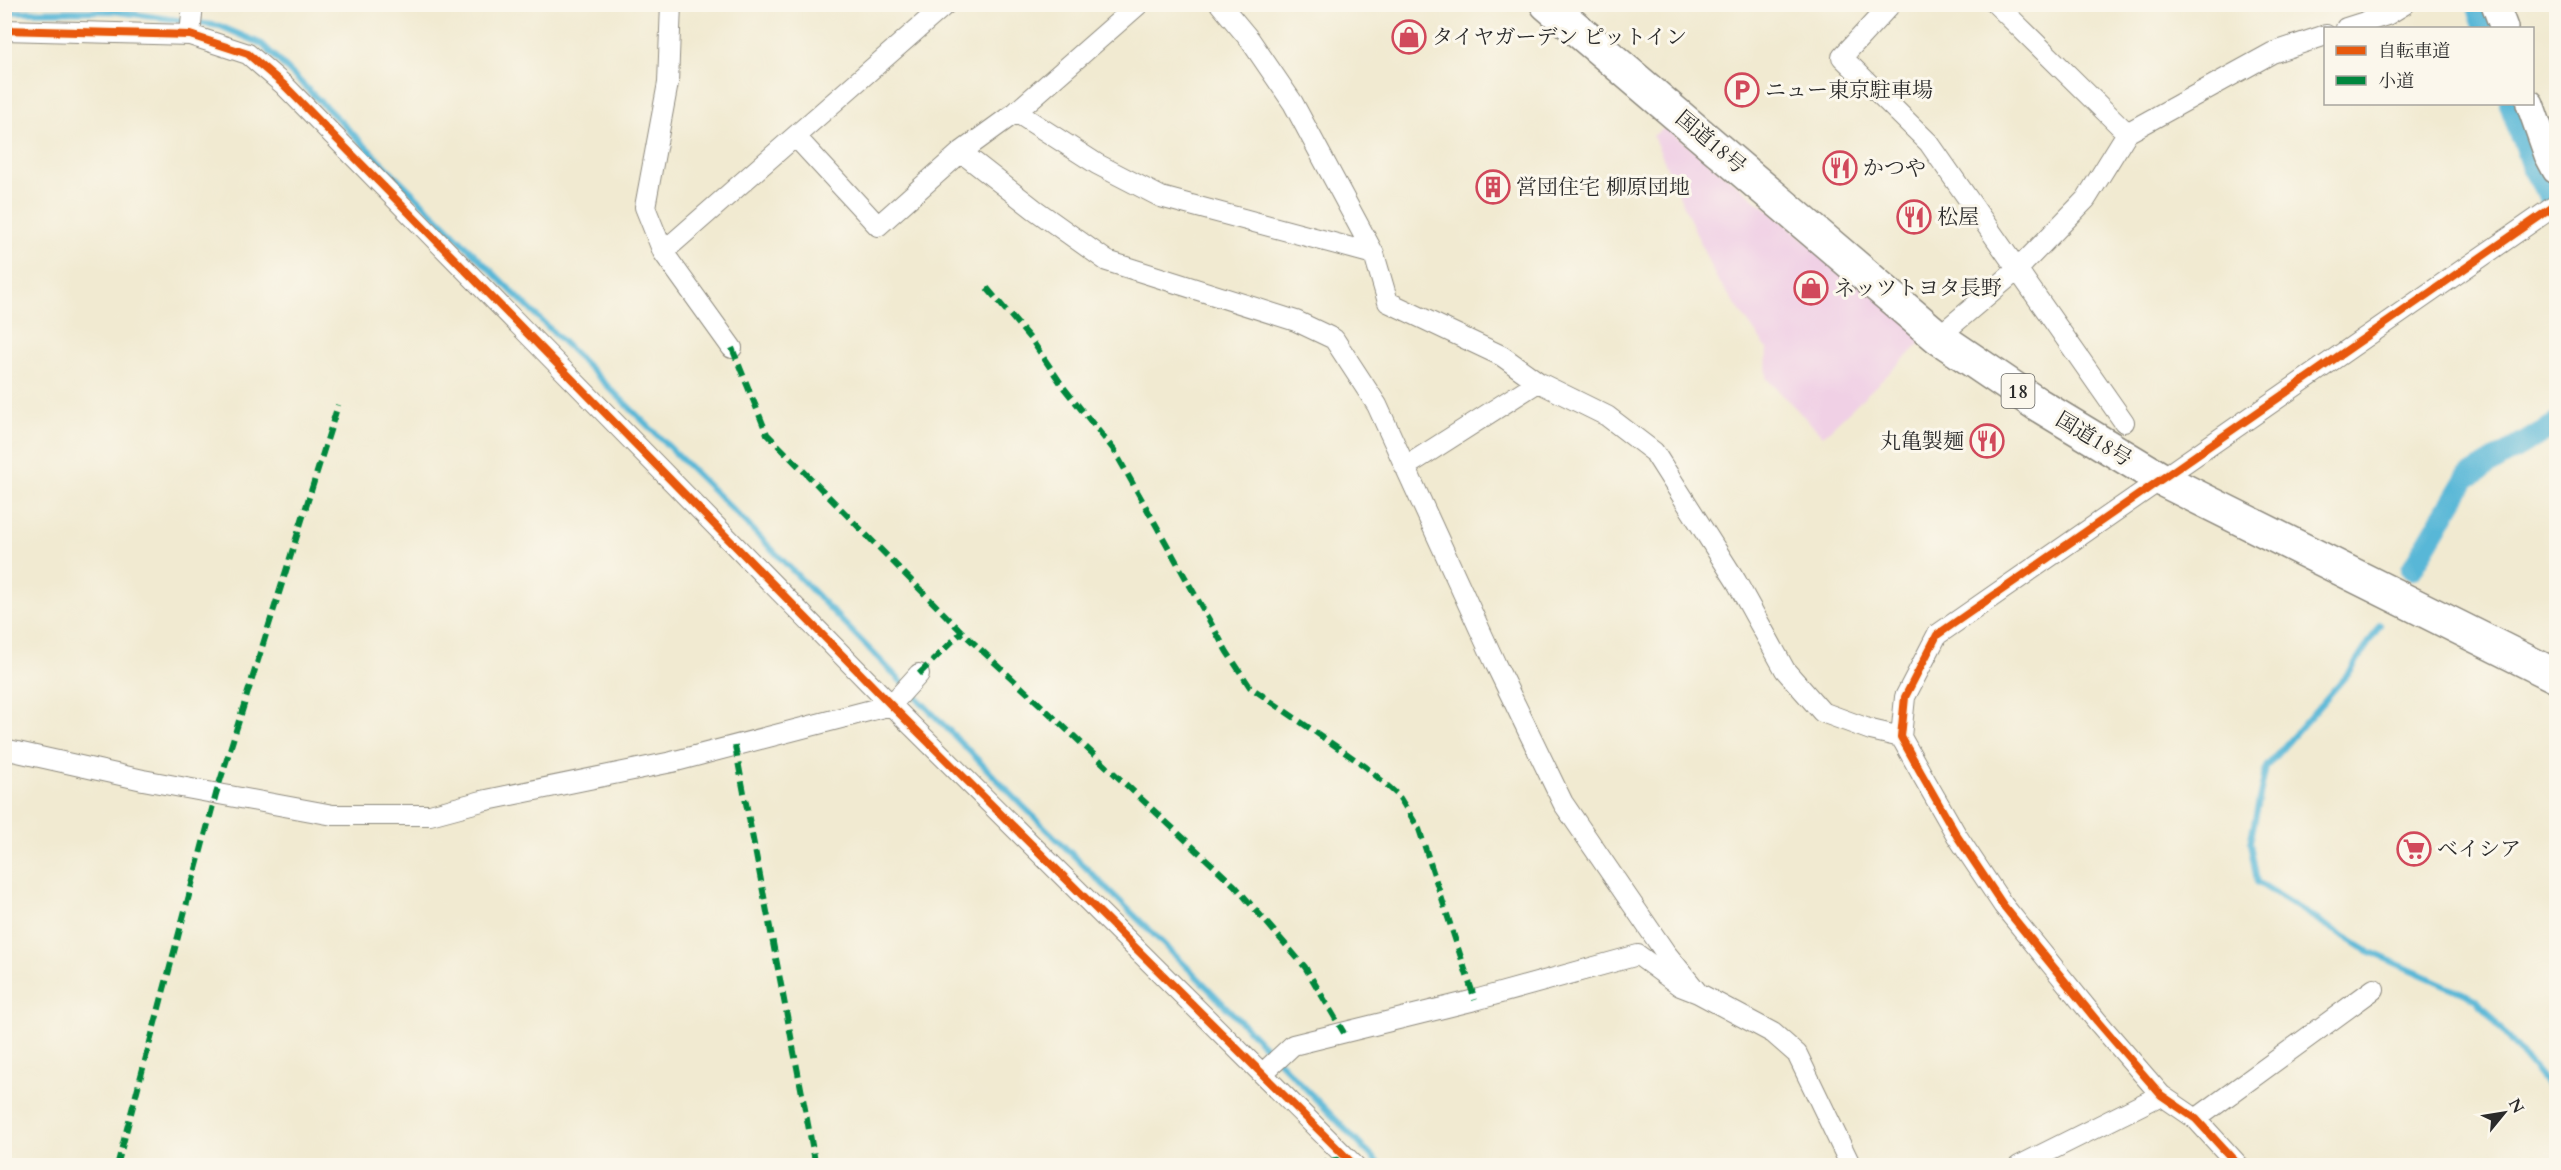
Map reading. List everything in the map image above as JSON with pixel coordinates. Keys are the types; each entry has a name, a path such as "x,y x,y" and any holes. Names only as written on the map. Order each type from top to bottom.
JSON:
{"highway":[{"name":"国道18号","path":"1547,4 1938,337 2037,404 2161,479 2556,676"}],"main road":[{"path":"2495,4 2504,27"},
{"path":"2530,105 2548,155 2556,170"}],"street":[{"path":"671,4 668,83 645,207 663,252 732,348"},
{"path":"663,252 946,4"},
{"path":"796,137 878,226 961,152 1016,112 1139,4"},
{"path":"1220,4 1250,40 1293,103 1374,254 1388,302 1502,356 1538,382 1607,416 1654,452 1736,581 1785,670 1822,712 1871,730 1901,737"},
{"path":"1891,4 1842,57 1929,143 2124,422"},
{"path":"1996,4 2127,133"},
{"path":"2349,27 2387,15 2405,4"},
{"path":"190,32 193,6"},
{"path":"4,30 190,32 248,54 284,85 895,700 1267,1069 1355,1166"},
{"path":"1938,337 2017,270 2086,199 2127,133 2272,53 2324,35"},
{"path":"1016,112 1097,164 1161,198 1374,254"},
{"path":"961,152 1034,209 1107,261 1296,321 1334,339 1377,405 1496,665 1563,803 1665,952 1698,993"},
{"path":"2239,1166 2196,1119 2161,1095 2097,1021 2003,905 1958,836 1901,737 1905,697 1937,635 2549,209"},
{"path":"1405,466 1538,382"},
{"path":"4,749 143,780 333,815 430,815 482,801 672,762 895,700 919,674"},
{"path":"1267,1069 1293,1044 1474,1000 1638,955 1680,987 1698,993 1773,1033 1797,1054 1851,1166"},
{"path":"2196,1119 2374,989"},
{"path":"2019,1166 2161,1095"}],"shaded area":[{"name":"ネッツトヨタ長野","path":"1665,127 1927,337 1823,436 1766,378 1767,349 1715,276 1653,136"}],"waterway":[{"path":"2477,4 2485,27"},
{"path":"4,12 112,11 220,26 262,44 743,520 1023,806 1196,976 1381,1166"},
{"path":"2510,105 2533,169 2556,208"},
{"path":"2412,569 2466,478 2556,424"},
{"path":"2380,625 2351,670 2266,767 2250,843 2257,882 2366,950 2476,999 2545,1083 2556,1101"}],"marked path":[{"path":"4,5 193,5"},
{"path":"987,288 1033,342 1064,388 1114,450 1227,652 1250,687 1366,767 1398,795 1419,829 1475,1000"},
{"path":"732,348 767,434 962,632 1235,886 1305,967 1344,1033"},
{"path":"117,1166 216,794 338,405"},
{"path":"919,674 962,632"},
{"path":"735,746 816,1166"},
{"path":"1297,1166 1348,1158"}],"cycle path":[{"path":"4,30 190,35 248,54 284,85 891,705 1355,1166"},
{"path":"2239,1166 2196,1119 2161,1095 2097,1021 2003,905 1957,836 1901,737 1905,697 1937,635 2556,205"}],"place":[{"name":"タイヤガーデン ピットイン","path":"1409,37"},
{"name":"ニュー東京駐車場","path":"1742,90"},
{"name":"かつや","path":"1840,168"},
{"name":"営団住宅 柳原団地","path":"1493,187"},
{"name":"松屋","path":"1914,217"},
{"name":"ネッツトヨタ長野","path":"1811,288"},
{"name":"丸亀製麺","path":"1987,441"},
{"name":"ベイシア","path":"2414,849"}]}
